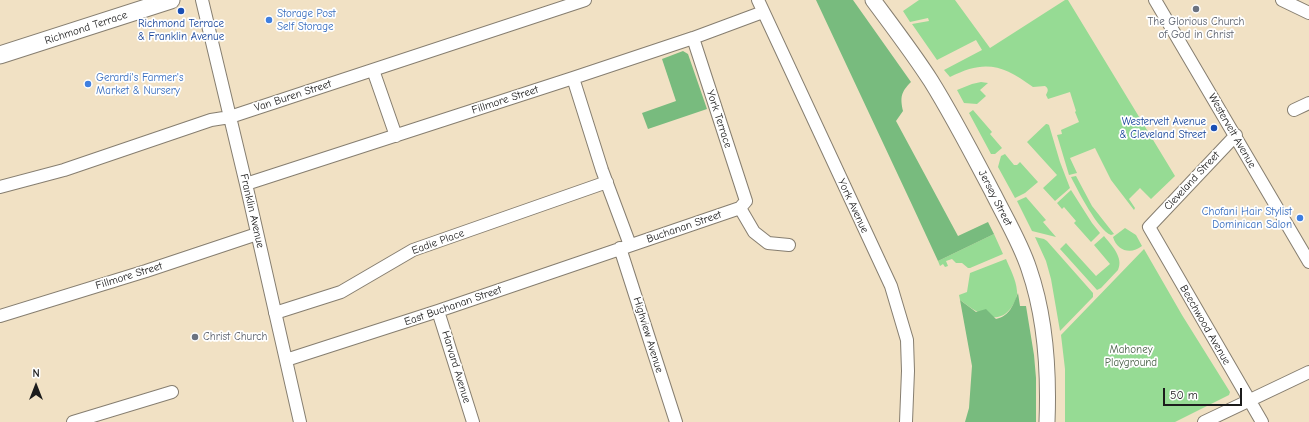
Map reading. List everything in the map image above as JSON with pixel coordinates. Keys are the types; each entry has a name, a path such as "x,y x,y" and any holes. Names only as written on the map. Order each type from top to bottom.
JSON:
{"main road":[{"name":"Richmond Terrace","path":"0,55 171,0"}],"street":[{"name":"Franklin Avenue","path":"202,0 246,184 300,422"},
{"name":"Van Buren Street","path":"0,187 64,170 211,120 230,117 585,0"},
{"name":"York Avenue","path":"758,0 891,286 907,340 908,371 906,422"},
{"name":"Jersey Street","path":"873,0 921,67 943,101 983,174 1025,257 1035,289 1046,347 1048,376 1047,422"},
{"name":"Westervelt Avenue","path":"1155,0 1236,135 1304,242 1309,262"},
{"path":"1282,0 1309,13"},
{"name":"Fillmore Street","path":"246,184 573,78 693,38 763,12"},
{"name":"York Terrace","path":"693,38 743,204 754,232 768,243 789,245"},
{"path":"373,70 396,136"},
{"name":"Highview Avenue","path":"573,78 607,182 676,422"},
{"path":"1294,110 1309,103"},
{"name":"Cleveland Street","path":"1149,228 1236,135"},
{"name":"Eadie Place","path":"275,314 341,292 413,250 607,182"},
{"name":"Buchanan Street","path":"625,247 743,204"},
{"name":"Beechwood Avenue","path":"1149,228 1262,422"},
{"name":"Fillmore Street","path":"0,316 140,273 257,234"},
{"name":"East Buchanan Street","path":"286,360 438,311 625,247"},
{"name":"Harvard Avenue","path":"438,311 473,422"},
{"path":"1204,422 1309,372"},
{"path":"73,422 172,392"}],"green space":[{"path":"816,0 853,0 911,82 903,92 903,111 896,121 958,236 988,222 994,234 938,261"},
{"path":"919,0 955,0 990,48 1065,0 1068,0 1175,176 1151,199 1140,188 1129,199 1135,208 1134,210 1111,180 1095,148 1070,158 1077,173 1069,175 1057,135 1062,134 1061,130 1079,122 1070,92 1048,99 1046,95 1048,89 1045,86 1033,87 1003,69 993,67 984,66 974,68 962,71 950,77 944,70 982,50 976,40 937,60 912,24 929,21 928,18 910,22 903,11"},
{"path":"683,51 688,54 707,109 648,129 642,113 676,101 662,59"},
{"path":"981,82 988,83 980,90 986,96 977,104 964,103 957,90"},
{"path":"973,110 992,132 990,134 1002,148 995,154 991,154 969,113"},
{"path":"1046,124 1049,125 1060,162 1070,188 1055,201 1043,188 1057,175 1027,142"},
{"path":"1005,154 1014,165 1017,165 1020,162 1038,182 1025,193 1015,198 998,167 1001,156"},
{"path":"1076,176 1092,206 1114,234 1111,235 1106,232 1094,218 1071,177"},
{"path":"1071,190 1100,233 1091,242 1074,223 1076,221 1064,207 1062,209 1057,203"},
{"path":"1026,197 1046,220 1043,222 1056,237 1032,231 1017,201"},
{"path":"1125,228 1136,235 1142,246 1138,249 1129,251 1118,246 1113,237"},
{"path":"994,234 1003,254 970,268 962,263 956,263 952,259 946,261 948,266 945,267 943,264 940,266 938,261"},
{"path":"1104,236 1116,252 1119,265 1118,270 1101,288 1097,290 1060,249 1066,243 1096,276 1110,264 1094,245"},
{"path":"1035,237 1047,241 1093,293 1093,297 1060,331 1051,279 1046,261"},
{"name":"Mahoney Playground","path":"1144,249 1182,315 1230,392 1229,395 1175,422 1065,422 1065,369 1061,335"},
{"path":"1006,259 1014,278 1017,293 1011,308 1005,314 999,317 986,316 972,309 960,300 959,295 967,292 970,273"},
{"path":"1018,293 1020,306 1026,306 1034,355 1036,378 1036,422 965,422 969,408 972,366 960,300 976,312 986,309 996,319 1001,318 1008,313 1013,306"}],"place":[{"name":"The Glorious Church of God in Christ","path":"1196,9"},
{"name":"Richmond Terrace & Franklin Avenue","path":"181,11"},
{"name":"Storage Post Self Storage","path":"269,20"},
{"name":"Gerardi's Farmer's Market & Nursery","path":"88,84"},
{"name":"Westervelt Avenue & Cleveland Street","path":"1214,128"},
{"name":"Chofani Hair Stylist Dominican Salon","path":"1300,218"},
{"name":"Christ Church","path":"195,337"}]}
